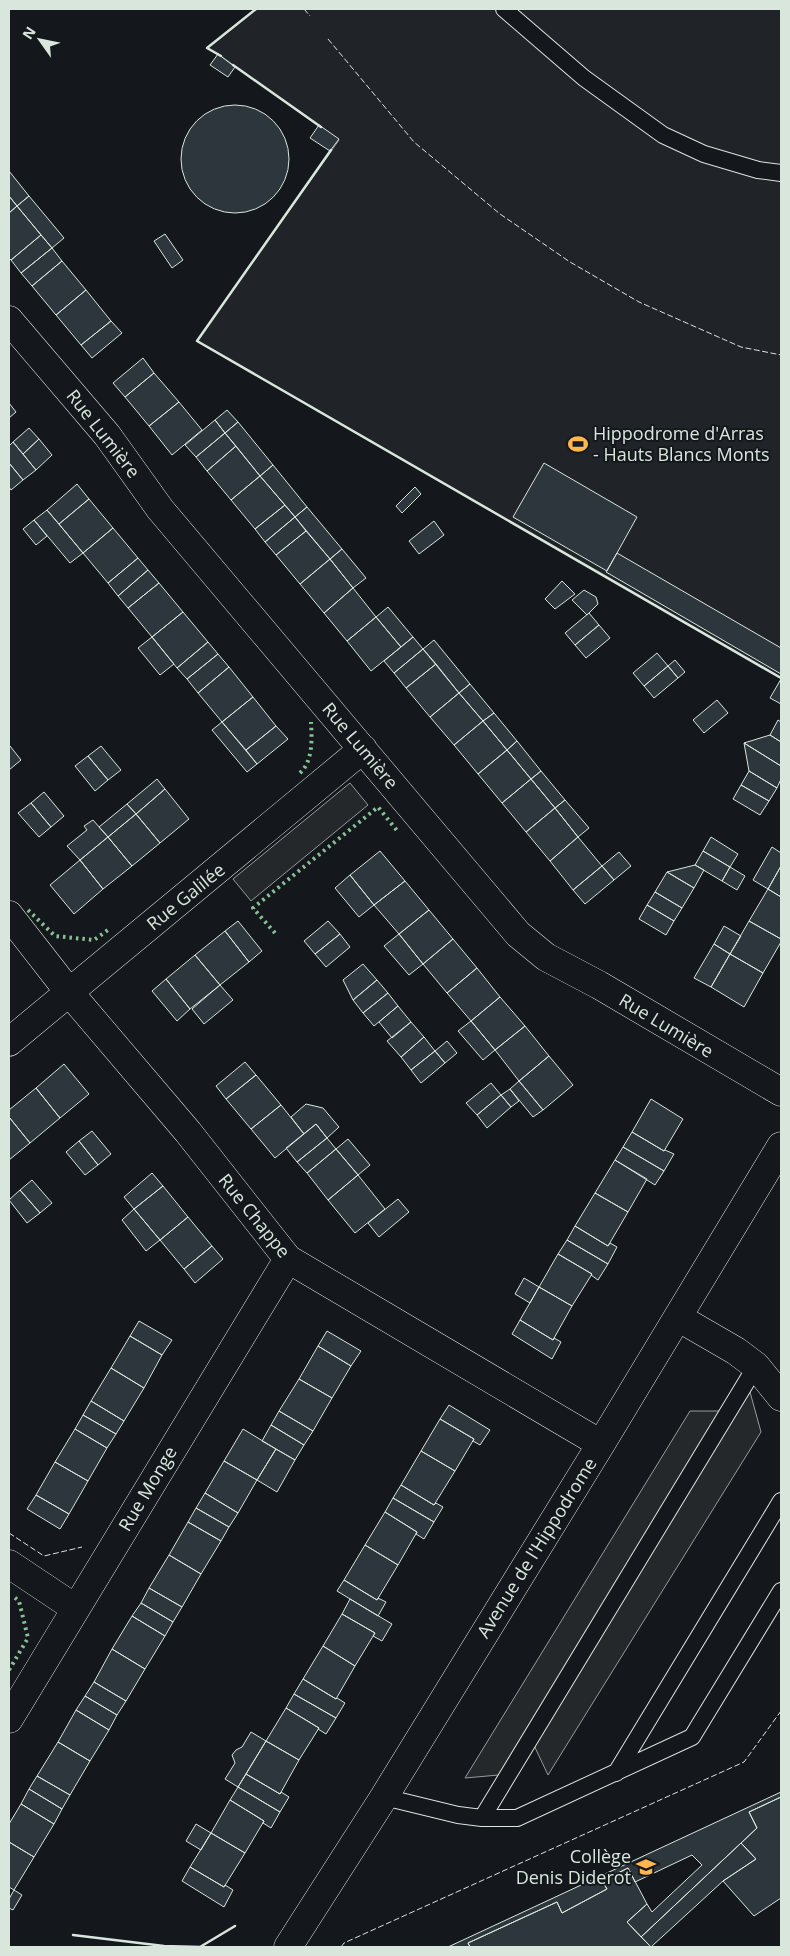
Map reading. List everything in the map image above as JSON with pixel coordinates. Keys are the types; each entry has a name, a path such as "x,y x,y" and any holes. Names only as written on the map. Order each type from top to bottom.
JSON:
{"street":[{"name":"Rue Lumière","path":"9,320 107,435 160,509 518,934 536,950 781,1092"},
{"name":"Rue Galilée","path":"9,1042 363,750"},
{"name":"Rue Chappe","path":"9,915 69,992 188,1132 288,1259 601,1444"},
{"name":"Avenue de l'Hippodrome","path":"288,1947 384,1797 679,1318 781,1146"},
{"name":"Rue Monge","path":"9,1719 288,1259"},
{"path":"679,1318 736,1351 756,1366 781,1397"},
{"path":"9,1564 75,1608"}],"lane":[{"path":"504,9 584,78 663,135 704,154 758,170 781,173"},
{"path":"482,1818 756,1366"},
{"path":"616,1773 781,1501"},
{"path":"384,1797 458,1815 482,1818 517,1818 692,1737 781,1591"}],"shaded area":[{"name":"Hippodrome d'Arras - Hauts Blancs Monts","path":"256,9 781,9 781,678 197,341 339,140 207,48"},
{"path":"350,783 368,805 251,901 233,879"},
{"path":"747,1381 761,1432 548,1775 531,1739 510,1774 465,1778 690,1411 729,1411"}],"building":[{"path":"218,54 235,67 228,77 210,65"},
{"path":"235,105 256,109 273,121 285,138 289,159 285,180 273,197 256,209 235,213 214,209 197,197 185,180 181,159 185,138 197,121 214,109"},
{"path":"319,125 339,139 330,151 310,138"},
{"path":"9,171 29,196 17,206 9,196"},
{"path":"9,196 17,206 9,213"},
{"path":"29,196 64,238 52,248 17,206"},
{"path":"17,206 41,235 11,260 9,258 9,213"},
{"path":"165,234 183,260 172,268 154,241"},
{"path":"41,235 52,248 21,273 11,260"},
{"path":"52,248 62,261 32,286 21,273"},
{"path":"62,261 86,290 56,315 32,286"},
{"path":"86,290 111,321 81,345 56,315"},
{"path":"111,321 122,333 92,358 81,345"},
{"path":"143,358 154,373 125,397 113,383"},
{"path":"154,373 179,402 149,426 125,397"},
{"path":"179,402 202,430 172,455 149,426"},
{"path":"9,403 16,412 9,418"},
{"path":"227,410 238,422 225,433 215,420"},
{"path":"215,420 225,433 196,457 185,445"},
{"path":"238,422 273,465 260,476 225,433"},
{"path":"29,428 39,439 23,454 13,442"},
{"path":"225,433 236,446 207,471 196,457"},
{"path":"39,439 52,455 36,470 23,454"},
{"path":"13,442 36,470 23,480 9,463 9,446"},
{"path":"236,446 260,476 231,500 207,471"},
{"path":"9,463 23,480 11,490 9,487"},
{"path":"544,463 637,517 607,571 513,517"},
{"path":"273,465 307,507 295,517 260,476"},
{"path":"260,476 285,505 255,529 231,500"},
{"path":"77,484 89,499 59,524 47,510"},
{"path":"415,487 421,494 402,513 396,506"},
{"path":"89,499 113,528 83,553 59,524"},
{"path":"285,505 295,517 265,542 255,529"},
{"path":"307,507 342,549 330,559 295,517"},
{"path":"47,510 83,553 70,563 34,520"},
{"path":"295,517 306,531 276,555 265,542"},
{"path":"34,520 47,536 36,545 23,529"},
{"path":"434,521 444,535 419,554 409,541"},
{"path":"113,528 138,558 108,583 83,553"},
{"path":"306,531 330,559 300,584 276,555"},
{"path":"342,549 366,578 353,588 330,559"},
{"path":"617,553 781,648 781,674 606,572"},
{"path":"138,558 148,570 118,596 108,583"},
{"path":"330,559 353,588 324,613 300,584"},
{"path":"148,570 159,583 128,608 118,596"},
{"path":"562,581 575,594 555,609 545,599"},
{"path":"159,583 183,612 152,637 128,608"},
{"path":"353,588 376,617 347,641 324,613"},
{"path":"584,590 596,597 598,604 587,615 572,600"},
{"path":"388,607 413,637 401,647 376,617"},
{"path":"183,612 208,642 177,668 152,637"},
{"path":"589,613 599,625 575,645 565,633"},
{"path":"376,617 401,647 371,671 347,641"},
{"path":"599,625 610,638 586,658 575,645"},
{"path":"152,637 174,664 160,675 138,648"},
{"path":"413,637 423,649 394,673 384,661"},
{"path":"434,640 470,684 459,693 423,649"},
{"path":"208,642 218,654 187,679 177,668"},
{"path":"423,649 436,664 406,688 394,673"},
{"path":"657,653 668,666 644,686 633,673"},
{"path":"218,654 229,667 198,693 187,679"},
{"path":"675,660 685,672 678,678 668,666"},
{"path":"436,664 459,693 430,717 406,688"},
{"path":"668,666 678,678 654,698 644,686"},
{"path":"229,667 253,697 222,722 198,693"},
{"path":"781,679 781,704 770,698"},
{"path":"470,684 494,713 483,721 459,693"},
{"path":"459,693 483,721 454,745 430,717"},
{"path":"253,697 276,726 246,750 222,722"},
{"path":"717,700 728,713 704,733 693,720"},
{"path":"494,713 517,741 507,750 483,721"},
{"path":"778,720 781,722 781,742 770,735"},
{"path":"483,721 507,750 478,774 454,745"},
{"path":"222,722 257,764 247,772 212,730"},
{"path":"276,726 288,739 257,764 246,750"},
{"path":"770,735 781,742 781,766 744,743"},
{"path":"517,741 541,771 531,779 507,750"},
{"path":"744,743 781,766 781,779 777,788 749,771"},
{"path":"101,746 121,770 108,780 88,756"},
{"path":"9,747 21,760 9,770"},
{"path":"507,750 531,779 502,803 478,774"},
{"path":"88,756 108,780 95,791 75,766"},
{"path":"541,771 565,800 555,808 531,779"},
{"path":"749,771 777,788 769,801 741,785"},
{"path":"157,779 165,789 136,814 127,804"},
{"path":"531,779 555,808 526,832 502,803"},
{"path":"741,785 769,801 760,815 733,799"},
{"path":"165,789 189,819 160,843 136,814"},
{"path":"44,792 64,816 51,827 31,803"},
{"path":"565,800 589,828 578,837 555,808"},
{"path":"31,803 51,827 39,837 18,813"},
{"path":"127,804 136,814 108,837 99,827"},
{"path":"555,808 578,837 550,861 526,832"},
{"path":"136,814 160,843 132,866 108,837"},
{"path":"93,820 108,837 80,860 67,846 87,830 84,826"},
{"path":"108,837 132,866 103,889 80,860"},
{"path":"578,837 602,866 573,890 550,861"},
{"path":"711,837 738,854 730,867 703,851"},
{"path":"772,847 781,853 781,866 768,889 753,880"},
{"path":"380,851 405,881 374,905 350,875"},
{"path":"703,851 730,867 722,881 695,865"},
{"path":"619,852 631,866 614,880 602,866"},
{"path":"80,860 103,889 74,914 50,885"},
{"path":"695,865 704,870 694,888 667,872"},
{"path":"602,866 614,880 585,904 573,890"},
{"path":"781,866 781,897 768,889"},
{"path":"730,867 745,876 737,890 722,881"},
{"path":"667,872 694,888 682,908 655,892"},
{"path":"350,875 374,905 359,917 335,888"},
{"path":"405,881 429,910 399,934 374,905"},
{"path":"768,889 781,897 781,939 749,921"},
{"path":"655,892 682,908 674,921 647,905"},
{"path":"647,905 674,921 666,935 639,919"},
{"path":"429,910 453,939 423,964 399,934"},
{"path":"238,921 262,951 249,962 225,931"},
{"path":"328,921 340,934 315,954 304,941"},
{"path":"749,921 781,939 763,973 730,954"},
{"path":"724,926 741,936 730,954 714,944"},
{"path":"225,931 249,962 220,985 195,955"},
{"path":"340,934 350,947 326,967 315,954"},
{"path":"399,934 423,964 409,975 384,946"},
{"path":"453,939 477,968 447,993 423,964"},
{"path":"714,944 730,954 711,987 694,978"},
{"path":"730,954 763,973 744,1007 711,987"},
{"path":"195,955 220,985 190,1009 166,979"},
{"path":"363,964 377,980 353,1000 343,980"},
{"path":"477,968 500,997 471,1021 447,993"},
{"path":"166,979 190,1009 177,1021 152,991"},
{"path":"377,980 388,993 363,1013 353,1000"},
{"path":"220,985 233,1000 204,1024 192,1009"},
{"path":"388,993 398,1006 374,1026 363,1013"},
{"path":"500,997 525,1026 495,1050 471,1021"},
{"path":"398,1006 411,1022 392,1038 379,1022"},
{"path":"471,1021 495,1050 483,1060 458,1031"},
{"path":"411,1022 424,1037 401,1057 387,1041"},
{"path":"525,1026 549,1056 519,1081 495,1050"},
{"path":"424,1037 435,1051 411,1070 401,1057"},
{"path":"447,1041 457,1053 445,1063 435,1051"},
{"path":"435,1051 445,1063 421,1083 411,1070"},
{"path":"549,1056 573,1085 543,1110 519,1081"},
{"path":"245,1062 256,1075 226,1099 216,1086"},
{"path":"64,1064 89,1094 60,1118 36,1088"},
{"path":"256,1075 281,1105 251,1129 226,1099"},
{"path":"519,1081 543,1110 533,1117 510,1089"},
{"path":"491,1083 501,1095 477,1115 466,1103"},
{"path":"36,1088 60,1118 30,1143 9,1117 9,1110"},
{"path":"510,1089 519,1101 511,1107 501,1095"},
{"path":"501,1095 511,1107 487,1128 477,1115"},
{"path":"651,1099 683,1119 664,1151 632,1132"},
{"path":"306,1104 323,1108 339,1127 327,1138 316,1124 304,1134 291,1117"},
{"path":"281,1105 304,1134 275,1158 251,1129"},
{"path":"9,1117 30,1143 9,1160"},
{"path":"316,1124 327,1138 297,1162 286,1148"},
{"path":"92,1131 111,1154 98,1165 79,1141"},
{"path":"632,1132 664,1151 674,1154 664,1171 623,1147"},
{"path":"327,1138 336,1149 307,1173 297,1162"},
{"path":"348,1139 370,1165 358,1175 336,1149"},
{"path":"79,1141 98,1165 85,1175 66,1152"},
{"path":"623,1147 664,1171 655,1185 615,1160"},
{"path":"336,1149 358,1175 328,1200 307,1173"},
{"path":"615,1160 647,1179 628,1212 595,1193"},
{"path":"152,1173 163,1186 134,1209 124,1197"},
{"path":"358,1175 385,1209 355,1233 328,1200"},
{"path":"32,1180 52,1203 40,1213 20,1190"},
{"path":"163,1186 188,1217 160,1240 134,1209"},
{"path":"20,1190 40,1213 27,1223 9,1200"},
{"path":"595,1193 628,1212 608,1246 575,1226"},
{"path":"398,1199 409,1212 379,1237 368,1223"},
{"path":"134,1209 160,1240 146,1251 122,1220"},
{"path":"188,1217 212,1246 184,1269 160,1240"},
{"path":"575,1226 608,1246 610,1243 617,1247 608,1264 567,1240"},
{"path":"567,1240 608,1264 598,1280 592,1274 558,1254"},
{"path":"212,1246 223,1259 195,1283 184,1269"},
{"path":"558,1254 592,1274 572,1306 539,1287"},
{"path":"524,1278 539,1287 530,1303 515,1294"},
{"path":"539,1287 572,1306 553,1340 520,1320"},
{"path":"520,1320 553,1340 554,1338 561,1342 552,1359 512,1334"},
{"path":"139,1321 172,1340 162,1355 130,1336"},
{"path":"327,1331 361,1351 351,1366 318,1346"},
{"path":"130,1336 162,1355 144,1388 111,1368"},
{"path":"318,1346 351,1366 332,1398 299,1379"},
{"path":"111,1368 144,1388 124,1421 91,1401"},
{"path":"299,1379 332,1398 313,1431 279,1411"},
{"path":"91,1401 124,1421 116,1434 83,1415"},
{"path":"449,1405 490,1430 480,1445 473,1441 474,1439 440,1419"},
{"path":"279,1411 313,1431 304,1445 271,1425"},
{"path":"83,1415 116,1434 107,1448 75,1429"},
{"path":"440,1419 474,1439 455,1471 421,1451"},
{"path":"271,1425 304,1445 295,1460 262,1441"},
{"path":"75,1429 107,1448 88,1481 55,1462"},
{"path":"243,1429 276,1449 257,1480 224,1461"},
{"path":"276,1449 295,1460 277,1492 257,1480"},
{"path":"421,1451 455,1471 434,1505 401,1485"},
{"path":"224,1461 257,1480 238,1513 205,1493"},
{"path":"55,1462 88,1481 69,1514 36,1495"},
{"path":"401,1485 434,1505 436,1503 443,1507 434,1522 393,1498"},
{"path":"205,1493 238,1513 229,1527 196,1508"},
{"path":"36,1495 69,1514 60,1529 27,1509"},
{"path":"393,1498 434,1522 424,1539 416,1534 417,1532 385,1512"},
{"path":"196,1508 229,1527 221,1541 188,1522"},
{"path":"385,1512 417,1532 398,1565 365,1545"},
{"path":"188,1522 221,1541 201,1574 169,1555"},
{"path":"365,1545 398,1565 377,1600 344,1580"},
{"path":"169,1555 201,1574 182,1607 149,1588"},
{"path":"344,1580 377,1600 378,1598 386,1602 378,1616 337,1591"},
{"path":"149,1588 182,1607 173,1622 141,1603"},
{"path":"350,1599 392,1624 382,1641 373,1636 375,1633 342,1614"},
{"path":"141,1603 173,1622 165,1636 132,1616"},
{"path":"342,1614 375,1633 355,1666 323,1646"},
{"path":"132,1616 165,1636 145,1669 112,1649"},
{"path":"323,1646 355,1666 336,1699 303,1679"},
{"path":"112,1649 145,1669 126,1701 94,1682"},
{"path":"303,1679 345,1703 336,1718 294,1694"},
{"path":"94,1682 126,1701 117,1715 85,1696"},
{"path":"294,1694 336,1718 326,1734 286,1708"},
{"path":"85,1696 117,1715 109,1730 76,1710"},
{"path":"286,1708 319,1728 299,1760 266,1741"},
{"path":"76,1710 109,1730 90,1761 58,1742"},
{"path":"251,1732 266,1741 238,1787 225,1779 235,1763 232,1755 242,1747"},
{"path":"266,1741 299,1760 280,1794 246,1774"},
{"path":"58,1742 90,1761 70,1795 37,1776"},
{"path":"246,1774 280,1794 281,1792 289,1797 280,1812 238,1787"},
{"path":"37,1776 70,1795 62,1809 29,1789"},
{"path":"238,1787 280,1812 271,1828 263,1823 264,1821 230,1800"},
{"path":"29,1789 62,1809 54,1824 21,1804"},
{"path":"781,1792 781,1797 749,1812 757,1828 641,1937 627,1922 647,1904 652,1912 702,1865 692,1855 635,1882 628,1868 602,1881 607,1889 562,1913 557,1902 468,1943 470,1947 448,1947"},
{"path":"781,1797 781,1898 754,1916 723,1881 756,1859 741,1843 757,1828 749,1812"},
{"path":"230,1800 264,1821 245,1853 211,1833"},
{"path":"21,1804 54,1824 34,1857 9,1842 9,1824"},
{"path":"196,1824 211,1833 201,1850 186,1841"},
{"path":"211,1833 245,1853 224,1887 190,1867"},
{"path":"9,1842 34,1857 14,1890 9,1887"},
{"path":"741,1843 756,1859 723,1881 651,1947 641,1937"},
{"path":"190,1867 224,1887 225,1885 233,1890 224,1907 182,1881"},
{"path":"628,1868 647,1904 627,1922 651,1947 470,1947 468,1943 557,1902 562,1913 607,1889 602,1881"},
{"path":"14,1890 22,1895 13,1910 9,1908 9,1899"}],"hedge":[{"path":"300,773 309,756 311,722"},
{"path":"275,933 253,908 378,807 399,833"},
{"path":"28,910 55,936 94,940 108,930"},
{"path":"9,1670 28,1638 19,1601 13,1596"}],"fence":[{"path":"304,9 310,16"},
{"path":"328,39 414,142 500,214 570,262 639,302 741,347 781,355"},
{"path":"9,1533 44,1556 82,1547"},
{"path":"341,1947 344,1943 744,1762 781,1711"}],"wall":[{"path":"221,56 207,48 256,9"},
{"path":"233,65 321,127"},
{"path":"331,150 197,341 781,678"},
{"path":"73,1935 164,1946 200,1947 235,1926"}],"place":[{"name":"Hippodrome d'Arras - Hauts Blancs Monts","path":"578,444"},
{"name":"Collège Denis Diderot","path":"646,1867"}]}
